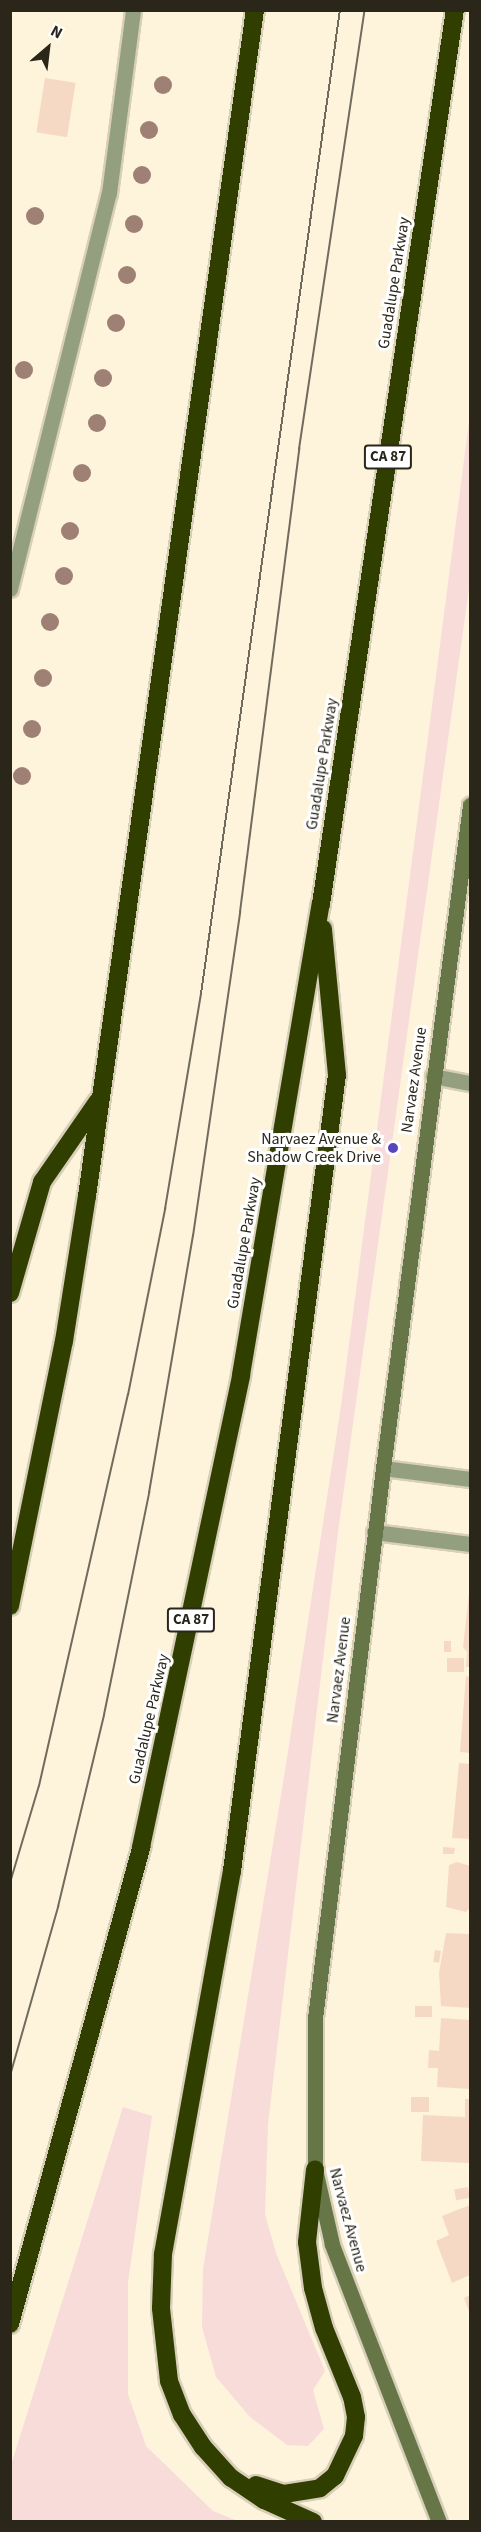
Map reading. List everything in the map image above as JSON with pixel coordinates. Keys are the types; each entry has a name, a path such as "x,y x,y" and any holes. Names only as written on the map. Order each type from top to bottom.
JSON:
{"highway":[{"path":"10,1606 64,1341 101,1097 255,10"},
{"name":"Guadalupe Parkway","path":"10,2324 101,2004 180,1673 241,1375 321,904 455,10"},
{"path":"313,2522 264,2500 231,2478 203,2447 182,2415 169,2381 162,2327 163,2254 234,1859 337,1075 321,904"},
{"path":"10,1293 42,1182 101,1097"},
{"path":"203,2447 244,2479 284,2494 320,2488 335,2476 346,2457 356,2417 324,2328 307,2242 315,2169"}],"main road":[{"name":"Narvaez Avenue","path":"439,2522 332,2244 315,2169 315,2018 374,1532 433,1076 471,805"}],"street":[{"path":"10,589 109,193 133,10"},
{"path":"433,1076 471,1083"},
{"path":"383,1468 471,1479"},
{"path":"374,1532 471,1544"}],"shaded area":[{"path":"470,414 470,581 338,1532 268,2124 265,2214 276,2253 325,2371 313,2390 324,2429 308,2446 287,2445 250,2417 216,2377 202,2327 203,2269 285,1771 341,1406"},
{"path":"123,2107 152,2116 128,2282 128,2394 146,2446 213,2511 238,2521 11,2521 11,2465"}],"building":[{"path":"45,78 76,83 67,137 36,132"},
{"path":"469,1593 470,1667 466,1667 467,1652 463,1647"},
{"path":"444,1641 451,1641 451,1652 444,1652"},
{"path":"447,1658 464,1658 464,1672 447,1672"},
{"path":"466,1676 470,1677 470,1753 460,1752"},
{"path":"459,1763 470,1764 470,1839 452,1838"},
{"path":"443,1847 455,1848 454,1854 443,1854"},
{"path":"457,1862 470,1866 470,1908 466,1912 446,1907 449,1865"},
{"path":"446,1933 470,1934 470,2008 441,2006 439,1973"},
{"path":"435,1950 441,1951 439,1963 433,1962"},
{"path":"415,2006 432,2006 432,2017 415,2017"},
{"path":"441,2018 470,2020 470,2089 437,2087 438,2068 428,2068 429,2050 439,2051"},
{"path":"411,2097 429,2097 429,2112 411,2112"},
{"path":"465,2099 470,2099 470,2163 421,2161 423,2115 465,2117"},
{"path":"468,2187 470,2198 456,2200 454,2189"},
{"path":"470,2205 470,2275 452,2283 436,2241 449,2235 442,2216"},
{"path":"470,2295 470,2314 464,2298"}],"tram line":[{"path":"10,1883 39,1786 128,1395 165,1209 201,994 340,10"},
{"path":"10,2076 58,1907 104,1715 149,1493 193,1236 240,912 299,449 365,10"}],"place":[{"name":"Narvaez Avenue & Shadow Creek Drive","path":"393,1148"}]}
